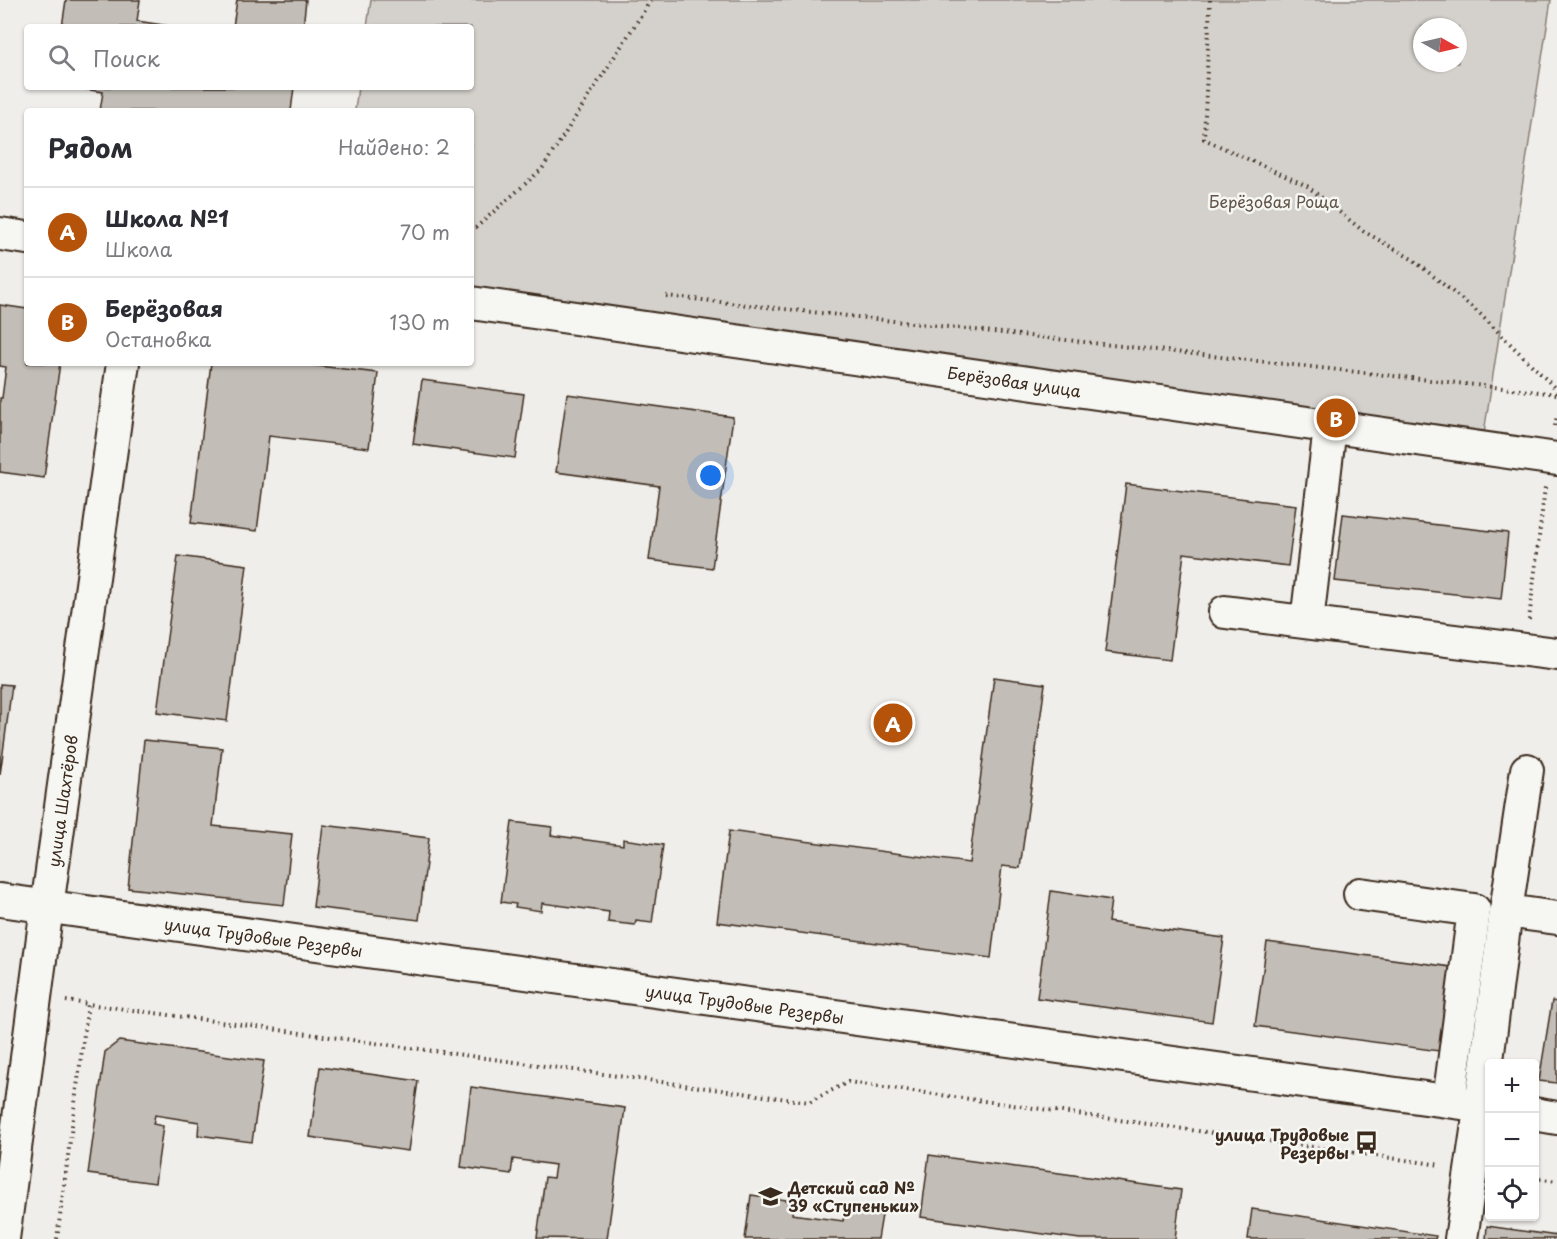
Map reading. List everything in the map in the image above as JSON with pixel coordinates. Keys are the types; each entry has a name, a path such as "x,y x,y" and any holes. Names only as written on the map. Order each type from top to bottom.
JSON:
{"street":[{"path":"0,234 24,238"},
{"name":"Берёзовая улица","path":"474,303 1553,459"},
{"name":"улица Шахтёров","path":"3,1239 123,366"},
{"path":"1307,622 1330,427"},
{"path":"1225,612 1557,654"},
{"path":"1490,1059 1506,910 1527,770"},
{"path":"1360,894 1474,910 1449,1101"},
{"name":"улица Трудовые Резервы","path":"0,900 1485,1106"},
{"path":"1506,910 1557,918"},
{"path":"1461,1239 1471,1169 1485,1106"},
{"path":"1539,1115 1557,1118"}],"path":[{"path":"474,229 542,169 651,0"},
{"path":"1210,0 1204,139 1307,186 1363,231 1412,259 1480,314 1557,392"},
{"path":"660,296 1557,392"},
{"path":"1525,650 1553,459 1557,415"},
{"path":"57,1239 88,1004 809,1102 848,1082 1471,1169"},
{"path":"1539,1179 1557,1181"}],"green space":[{"name":"Берёзовая Роща","path":"371,0 1551,0 1484,433 474,296 474,108 355,108 358,90 474,90 474,24 367,24"}],"building":[{"path":"66,0 140,0 137,21 156,24 62,24"},
{"path":"237,0 306,0 303,24 233,24"},
{"path":"90,90 294,90 291,108 100,108 103,92"},
{"path":"0,305 24,309 24,366 60,366 44,478 0,472 0,398 2,398 6,367 0,366"},
{"path":"211,366 318,366 378,373 369,448 269,436 257,531 191,523"},
{"path":"422,380 524,394 515,458 413,444"},
{"path":"567,394 733,417 712,568 649,560 659,486 556,472"},
{"path":"1126,484 1296,505 1288,566 1184,553 1170,660 1105,652"},
{"path":"1343,514 1508,533 1501,599 1335,581"},
{"path":"178,556 247,565 227,721 157,712"},
{"path":"994,677 1045,684 1020,868 1002,866 991,958 717,922 729,831 969,863"},
{"path":"0,684 12,685 0,775"},
{"path":"144,740 222,748 213,826 292,834 284,905 128,888"},
{"path":"512,822 552,827 551,835 623,845 623,839 663,845 652,923 636,921 635,925 608,922 609,912 542,903 541,911 515,907 516,904 501,902"},
{"path":"323,825 429,838 419,920 313,907"},
{"path":"1051,891 1111,900 1108,922 1224,938 1212,1022 1037,998"},
{"path":"1267,942 1451,967 1439,1051 1255,1026"},
{"path":"1552,1001 1557,1002 1557,1083 1539,1081"},
{"path":"119,1041 264,1061 252,1142 198,1135 199,1122 155,1115 153,1124 163,1126 155,1183 88,1174 105,1052"},
{"path":"320,1067 418,1081 408,1151 310,1137"},
{"path":"471,1087 625,1108 607,1239 537,1238 545,1177 553,1178 555,1165 513,1159 511,1174 461,1167"},
{"path":"929,1155 1181,1190 1175,1239 1080,1239 921,1217"},
{"path":"751,1195 793,1201 792,1214 843,1221 845,1210 882,1215 878,1239 745,1239"},
{"path":"1252,1209 1436,1236 1435,1239 1248,1239"},
{"path":"1487,1226 1557,1236 1557,1239 1486,1239"}],"place":[{"name":"Берёзовая","path":"1336,418"},
{"name":"Школа №1","path":"893,723"},
{"name":"улица Трудовые Резервы","path":"1367,1143"},
{"name":"Детский сад № 39 «Ступеньки»","path":"770,1196"}]}
